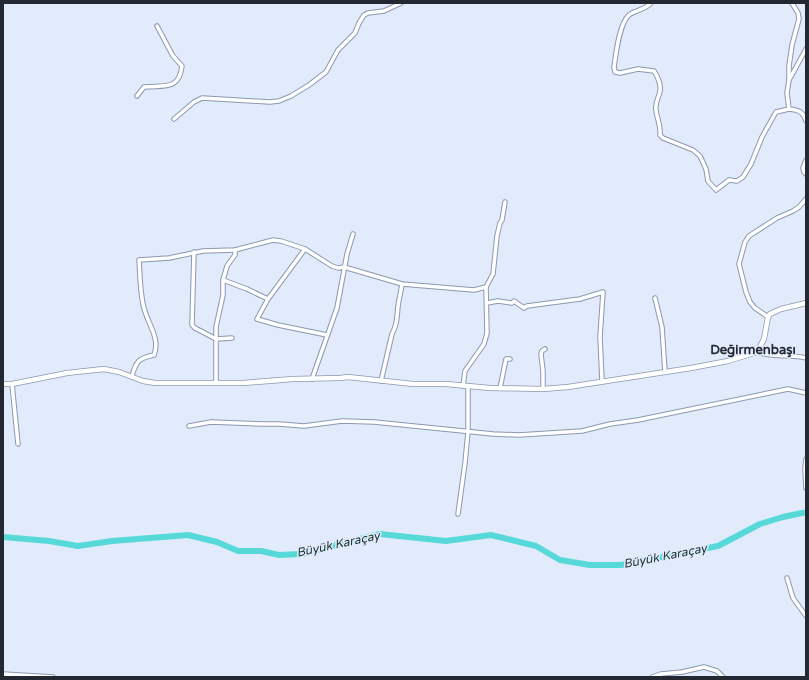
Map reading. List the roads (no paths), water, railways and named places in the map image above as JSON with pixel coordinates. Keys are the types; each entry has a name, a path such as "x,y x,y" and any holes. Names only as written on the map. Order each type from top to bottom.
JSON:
{"street":[{"path":"174,119 194,102 202,98 270,102 279,101 291,96 326,72 338,50 355,33 364,15 384,11 401,3"},
{"path":"651,3 648,6 630,14 625,19 621,29 614,66 615,72 620,73 638,69 654,71 659,78 660,94 656,103 656,112 661,126 660,135 663,138 693,150 700,156 706,169 708,181 716,190 729,180 737,181 743,178 751,164 762,137 776,112 789,109 799,110 803,114 806,121"},
{"path":"789,109 787,93 790,59 799,19 798,13 792,3"},
{"path":"137,96 144,87 168,86 173,84 181,74 182,66 173,56 157,26"},
{"path":"789,80 806,49"},
{"path":"806,160 803,168 806,174"},
{"path":"768,317 755,308 750,302 739,266 746,240 749,236 777,218 799,207 806,199"},
{"path":"458,514 466,463 468,432 465,371 484,344 486,338 488,324 486,288 493,274 497,236 502,220 505,202"},
{"path":"312,379 327,335 330,331 353,234"},
{"path":"132,376 137,362 143,357 154,355 156,349 156,338 143,307 140,288 140,260 169,258 194,252 234,250 273,240 281,241 305,249 332,266 338,268 344,267 402,284 474,290 486,288"},
{"path":"305,249 268,300 257,319 327,335"},
{"path":"216,383 216,327 223,295 223,280 227,266 235,255 234,250"},
{"path":"194,252 192,325 216,339 232,338"},
{"path":"223,280 247,289 268,300"},
{"path":"381,381 386,357 398,318 398,306 402,284"},
{"path":"487,303 498,301 512,303 514,301 524,308 527,306 580,299 603,292 600,337 602,381"},
{"path":"656,298 662,327 665,372"},
{"path":"757,352 764,339 768,317 770,314 781,309 806,303"},
{"path":"543,389 541,354 545,349"},
{"path":"3,384 12,384 67,373 104,369 132,376 143,381 155,383 216,383 348,377 381,381 543,389 568,387 665,372 728,361 757,352 766,355 806,358"},
{"path":"500,388 506,359 510,359"},
{"path":"12,384 18,444"},
{"path":"189,426 211,422 304,426 342,421 374,422 468,432 519,435 582,431 610,424 638,420 788,389 806,393"},
{"path":"806,459 806,488"},
{"path":"787,578 793,598 806,616"},
{"path":"652,677 661,674 682,672 704,667 717,672 723,677"},
{"path":"3,674 53,677"}],"waterway":[{"name":"Büyük Karaçay","path":"3,537 49,541 78,546 112,541 188,535 217,542 238,551 261,551 279,555 301,554 380,534 446,541 491,535 536,546 560,560 590,565 621,565 718,546 760,524 783,517 806,513"}],"district":[{"name":"Değirmenbaşı","path":"753,349"}]}
